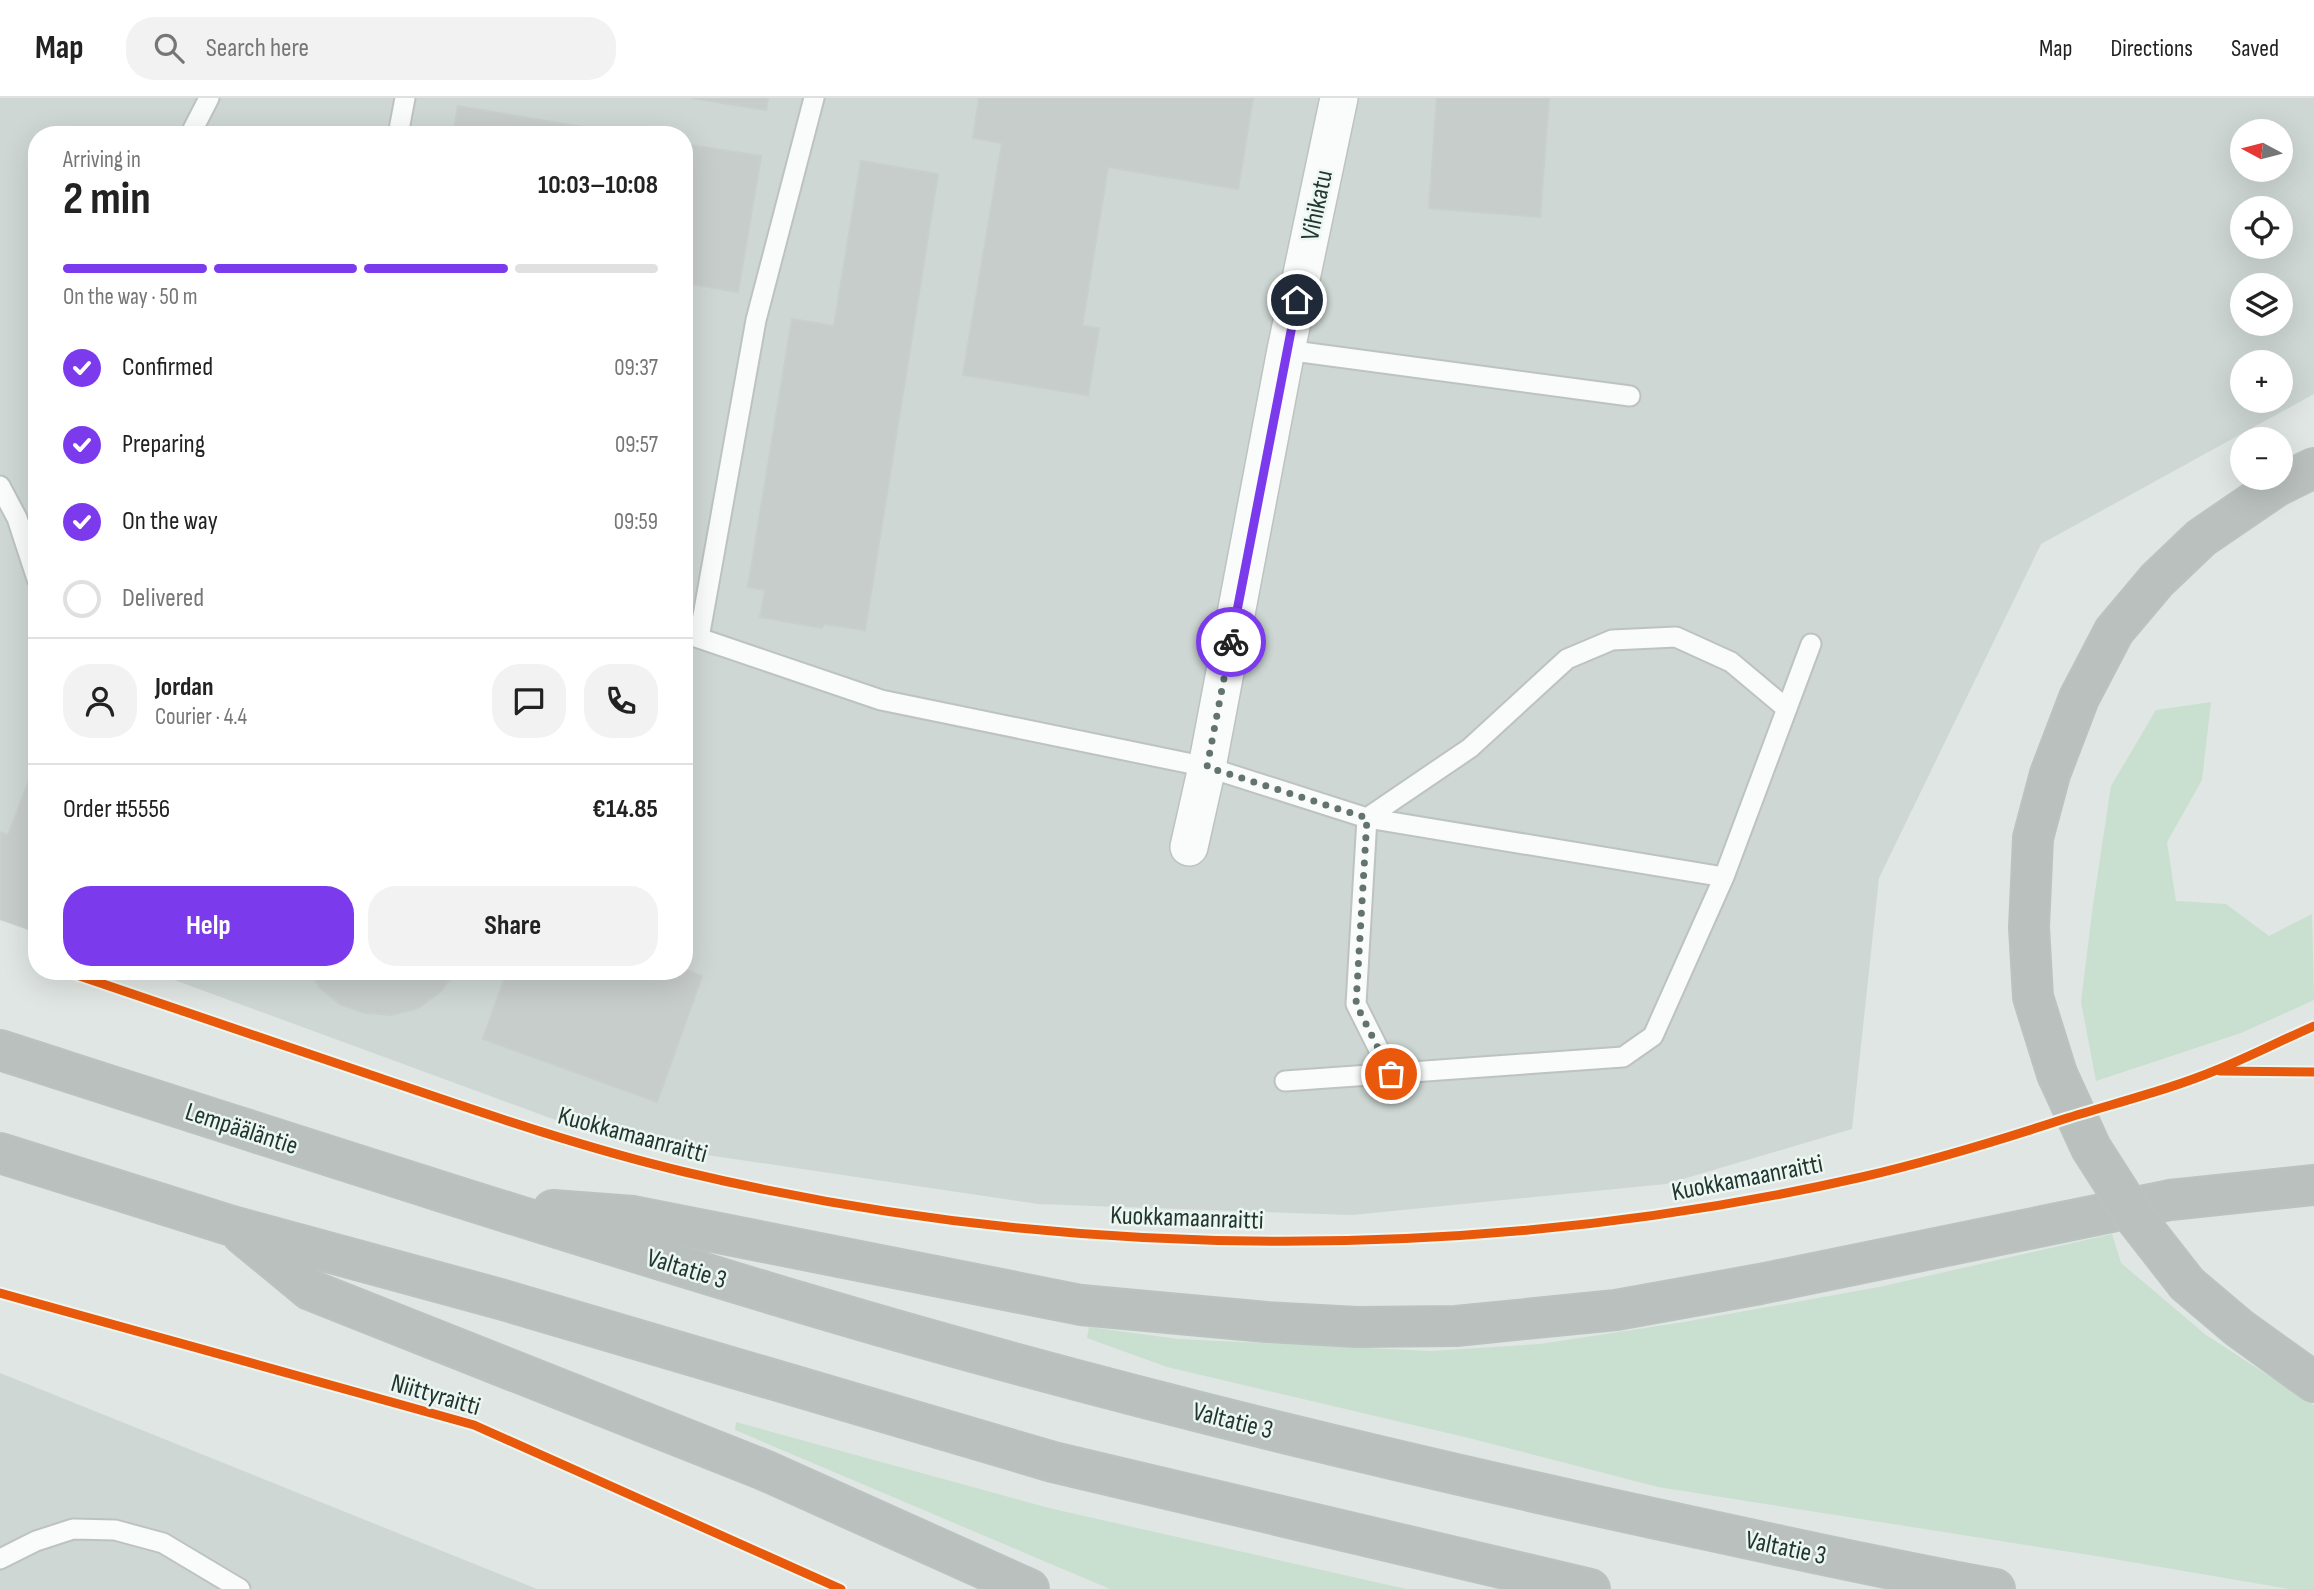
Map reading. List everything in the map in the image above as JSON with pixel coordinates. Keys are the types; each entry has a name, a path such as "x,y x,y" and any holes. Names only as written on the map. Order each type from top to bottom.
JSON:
{"highway":[{"path":"2314,468 2277,486 2201,538 2157,580 2114,631 2079,698 2050,774 2033,838 2029,927 2033,997 2057,1074 2091,1149 2137,1220 2187,1284 2239,1328 2314,1382"},
{"name":"Lempääläntie","path":"0,1050 483,1205"},
{"path":"0,1153 232,1226 500,1299 1053,1462 1590,1589"},
{"path":"483,1205 633,1216 1081,1305 1266,1322 1357,1327 1456,1326 1616,1310 1760,1284 2170,1200 2314,1185"},
{"name":"Valtatie 3","path":"483,1205 816,1307 1053,1374 1400,1463 1902,1572 1995,1589"},
{"path":"232,1226 310,1290 764,1470 1029,1589"}],"street":[{"name":"Vihikatu","path":"1189,847 1207,767 1286,350 1339,98"}],"lane":[{"path":"195,126 209,98"},
{"path":"400,126 405,98"},
{"path":"693,625 756,320 814,98"},
{"path":"1286,350 1630,396"},
{"path":"0,486 17,518 28,552"},
{"path":"693,636 881,700 1207,767 1367,818 1724,877"},
{"path":"1367,818 1470,748 1567,659 1612,640 1676,637 1731,662 1787,709"},
{"path":"1285,1081 1623,1058 1653,1036 1724,877 1811,644"},
{"path":"1367,818 1356,1004 1391,1074"},
{"path":"0,1559 36,1541 73,1530 115,1531 163,1543 240,1589"}],"shaded area":[{"path":"0,98 2314,98 2314,394 2293,406 2293,350 2230,350 2230,413 2279,413 2254,427 2230,427 2230,440 2041,544 1879,878 1852,1129 1666,1184 1352,1215 1038,1204 613,1141 175,980 693,980 693,126 28,126 28,929 0,919"},
{"path":"0,1373 400,1534 537,1589 0,1589"}],"green space":[{"path":"2211,702 2202,780 2167,842 2176,901 2226,904 2269,936 2312,914 2314,1000 2241,1033 2096,1081 2081,1002 2111,786 2156,710"},
{"path":"2112,1234 2121,1263 2206,1335 2314,1405 2314,1589 2289,1589 1658,1487 1473,1439 1167,1367 1087,1338 1089,1327 1178,1339 1431,1351 1540,1344 1684,1322 1879,1287"},
{"path":"736,1422 1049,1508 1406,1589 1110,1589 735,1430"}],"building":[{"path":"692,98 768,98 766,110"},
{"path":"979,98 1253,98 1238,189 1108,167 1082,326 1099,328 1088,395 963,375 1002,143 973,138"},
{"path":"1437,98 1549,98 1540,217 1429,208"},
{"path":"458,106 577,126 455,126"},
{"path":"693,145 761,156 738,292 693,284"},
{"path":"861,161 938,174 865,630 824,624 822,628 760,617 765,590 748,587 792,319 834,326"},
{"path":"28,783 28,929 0,919 0,832 8,835"},
{"path":"693,972 702,976 657,1102 483,1039 504,980 693,980"},
{"path":"315,980 449,980 440,992 418,1008 392,1015 365,1013 340,1004 319,987"}],"cycle path":[{"name":"Kuokkamaanraitti","path":"92,980 529,1128 685,1172 830,1202 977,1223 1125,1237 1274,1241 1422,1238 1570,1226 1717,1205 1862,1177 1964,1150 2181,1083 2231,1064 2314,1026"},
{"path":"2220,1071 2314,1072"},
{"name":"Niittyraitti","path":"0,1293 474,1425 841,1589"}],"way so far":[{"path":"1231,642 1207,767 1367,818 1356,1004 1391,1074"}],"route":[{"path":"1231,642 1297,300"}]}
